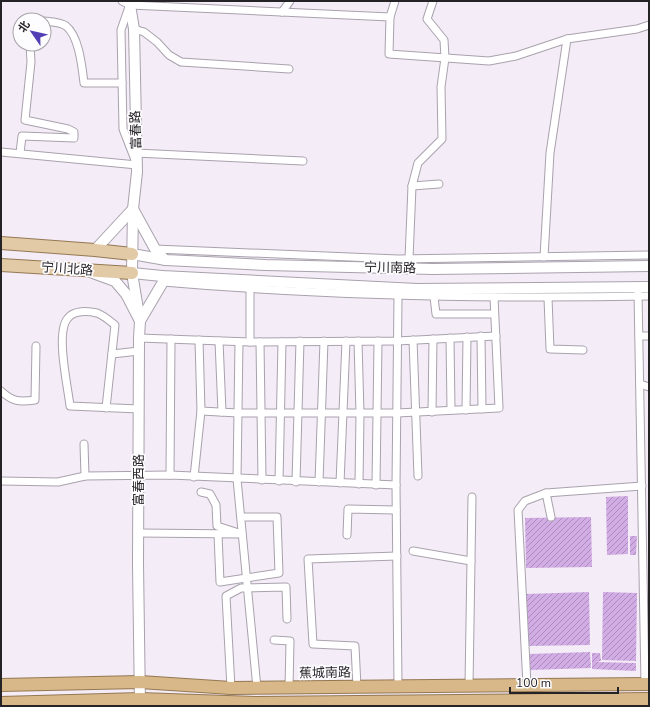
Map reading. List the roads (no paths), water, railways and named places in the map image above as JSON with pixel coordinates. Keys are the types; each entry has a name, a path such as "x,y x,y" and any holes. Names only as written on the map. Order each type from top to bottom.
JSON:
{"highway":[{"name":"蕉城南路","path":"1,685 140,682 231,688 289,688 647,684"},
{"path":"1,703 256,705 646,701"}],"main road":[{"name":"富春路","path":"128,2 134,29 137,165 132,254"},
{"path":"95,250 134,210 155,249 166,260"},
{"name":"宁川北路","path":"1,243 132,254"},
{"name":"宁川南路","path":"132,254 166,260 266,265 433,269 649,266"},
{"name":"富春西路","path":"132,254 132,273 140,321 138,533 140,703"},
{"name":"宁川北路","path":"1,265 132,273"},
{"path":"87,271 115,281 126,294 140,321"},
{"name":"宁川南路","path":"132,273 162,279 417,289 642,290"},
{"path":"140,321 162,279"}],"street":[{"path":"198,8 202,1"},
{"path":"282,12 290,1"},
{"path":"395,1 390,17 389,54 489,61 516,56 567,40 638,29 649,25"},
{"path":"409,258 412,186 418,163 442,139 441,87 445,58 444,40 427,19 433,1"},
{"path":"1,152 137,165 123,129 121,30 128,2 198,8 390,17"},
{"path":"52,22 66,27 72,35 79,50 84,83 122,83"},
{"path":"134,29 144,32 157,42 169,55 181,62 289,69"},
{"path":"544,257 550,153 567,40"},
{"path":"20,153 22,136 74,138 74,132 68,129 25,120 30,52"},
{"path":"136,153 303,161"},
{"path":"412,186 439,184"},
{"path":"155,249 409,258 649,255"},
{"path":"162,279 229,288 398,296 548,298 642,290 649,296"},
{"path":"250,288 250,342"},
{"path":"642,290 639,336 642,486 646,536 647,684"},
{"path":"398,296 396,485 398,686"},
{"path":"434,297 436,314 494,314"},
{"path":"201,411 238,413 397,414 499,408 494,297"},
{"path":"548,298 550,349 583,350"},
{"path":"106,408 115,325 98,313 79,312 69,316 65,322 61,342 70,406 139,410"},
{"path":"481,336 482,409"},
{"path":"139,338 239,342 300,342 413,340 496,336"},
{"path":"639,336 649,336"},
{"path":"466,410 467,337"},
{"path":"450,338 451,410"},
{"path":"170,339 170,475"},
{"path":"432,412 433,339"},
{"path":"194,477 201,411 199,340"},
{"path":"413,340 418,476"},
{"path":"219,341 222,412"},
{"path":"319,482 324,341"},
{"path":"340,483 346,341"},
{"path":"358,341 360,413 359,484"},
{"path":"376,485 378,341"},
{"path":"239,342 237,479 257,688"},
{"path":"260,342 262,480"},
{"path":"279,481 282,342"},
{"path":"296,482 300,342"},
{"path":"1,391 8,398 21,402 35,400 36,346"},
{"path":"112,354 139,351"},
{"path":"640,384 649,388"},
{"path":"84,444 85,476"},
{"path":"1,481 58,482 85,476 170,475 296,482 396,485"},
{"path":"527,685 518,510 524,501 546,493 642,486"},
{"path":"201,492 210,494 216,505 216,526 242,534"},
{"path":"546,493 551,516"},
{"path":"469,686 472,497"},
{"path":"347,534 348,509 396,510"},
{"path":"218,534 220,582 279,573 277,517 241,517"},
{"path":"138,533 242,534"},
{"path":"413,551 471,560"},
{"path":"357,687 355,646 313,644 308,559 397,556"},
{"path":"231,688 226,596 241,588 286,587 287,619"},
{"path":"274,640 290,641 289,688"}]}
